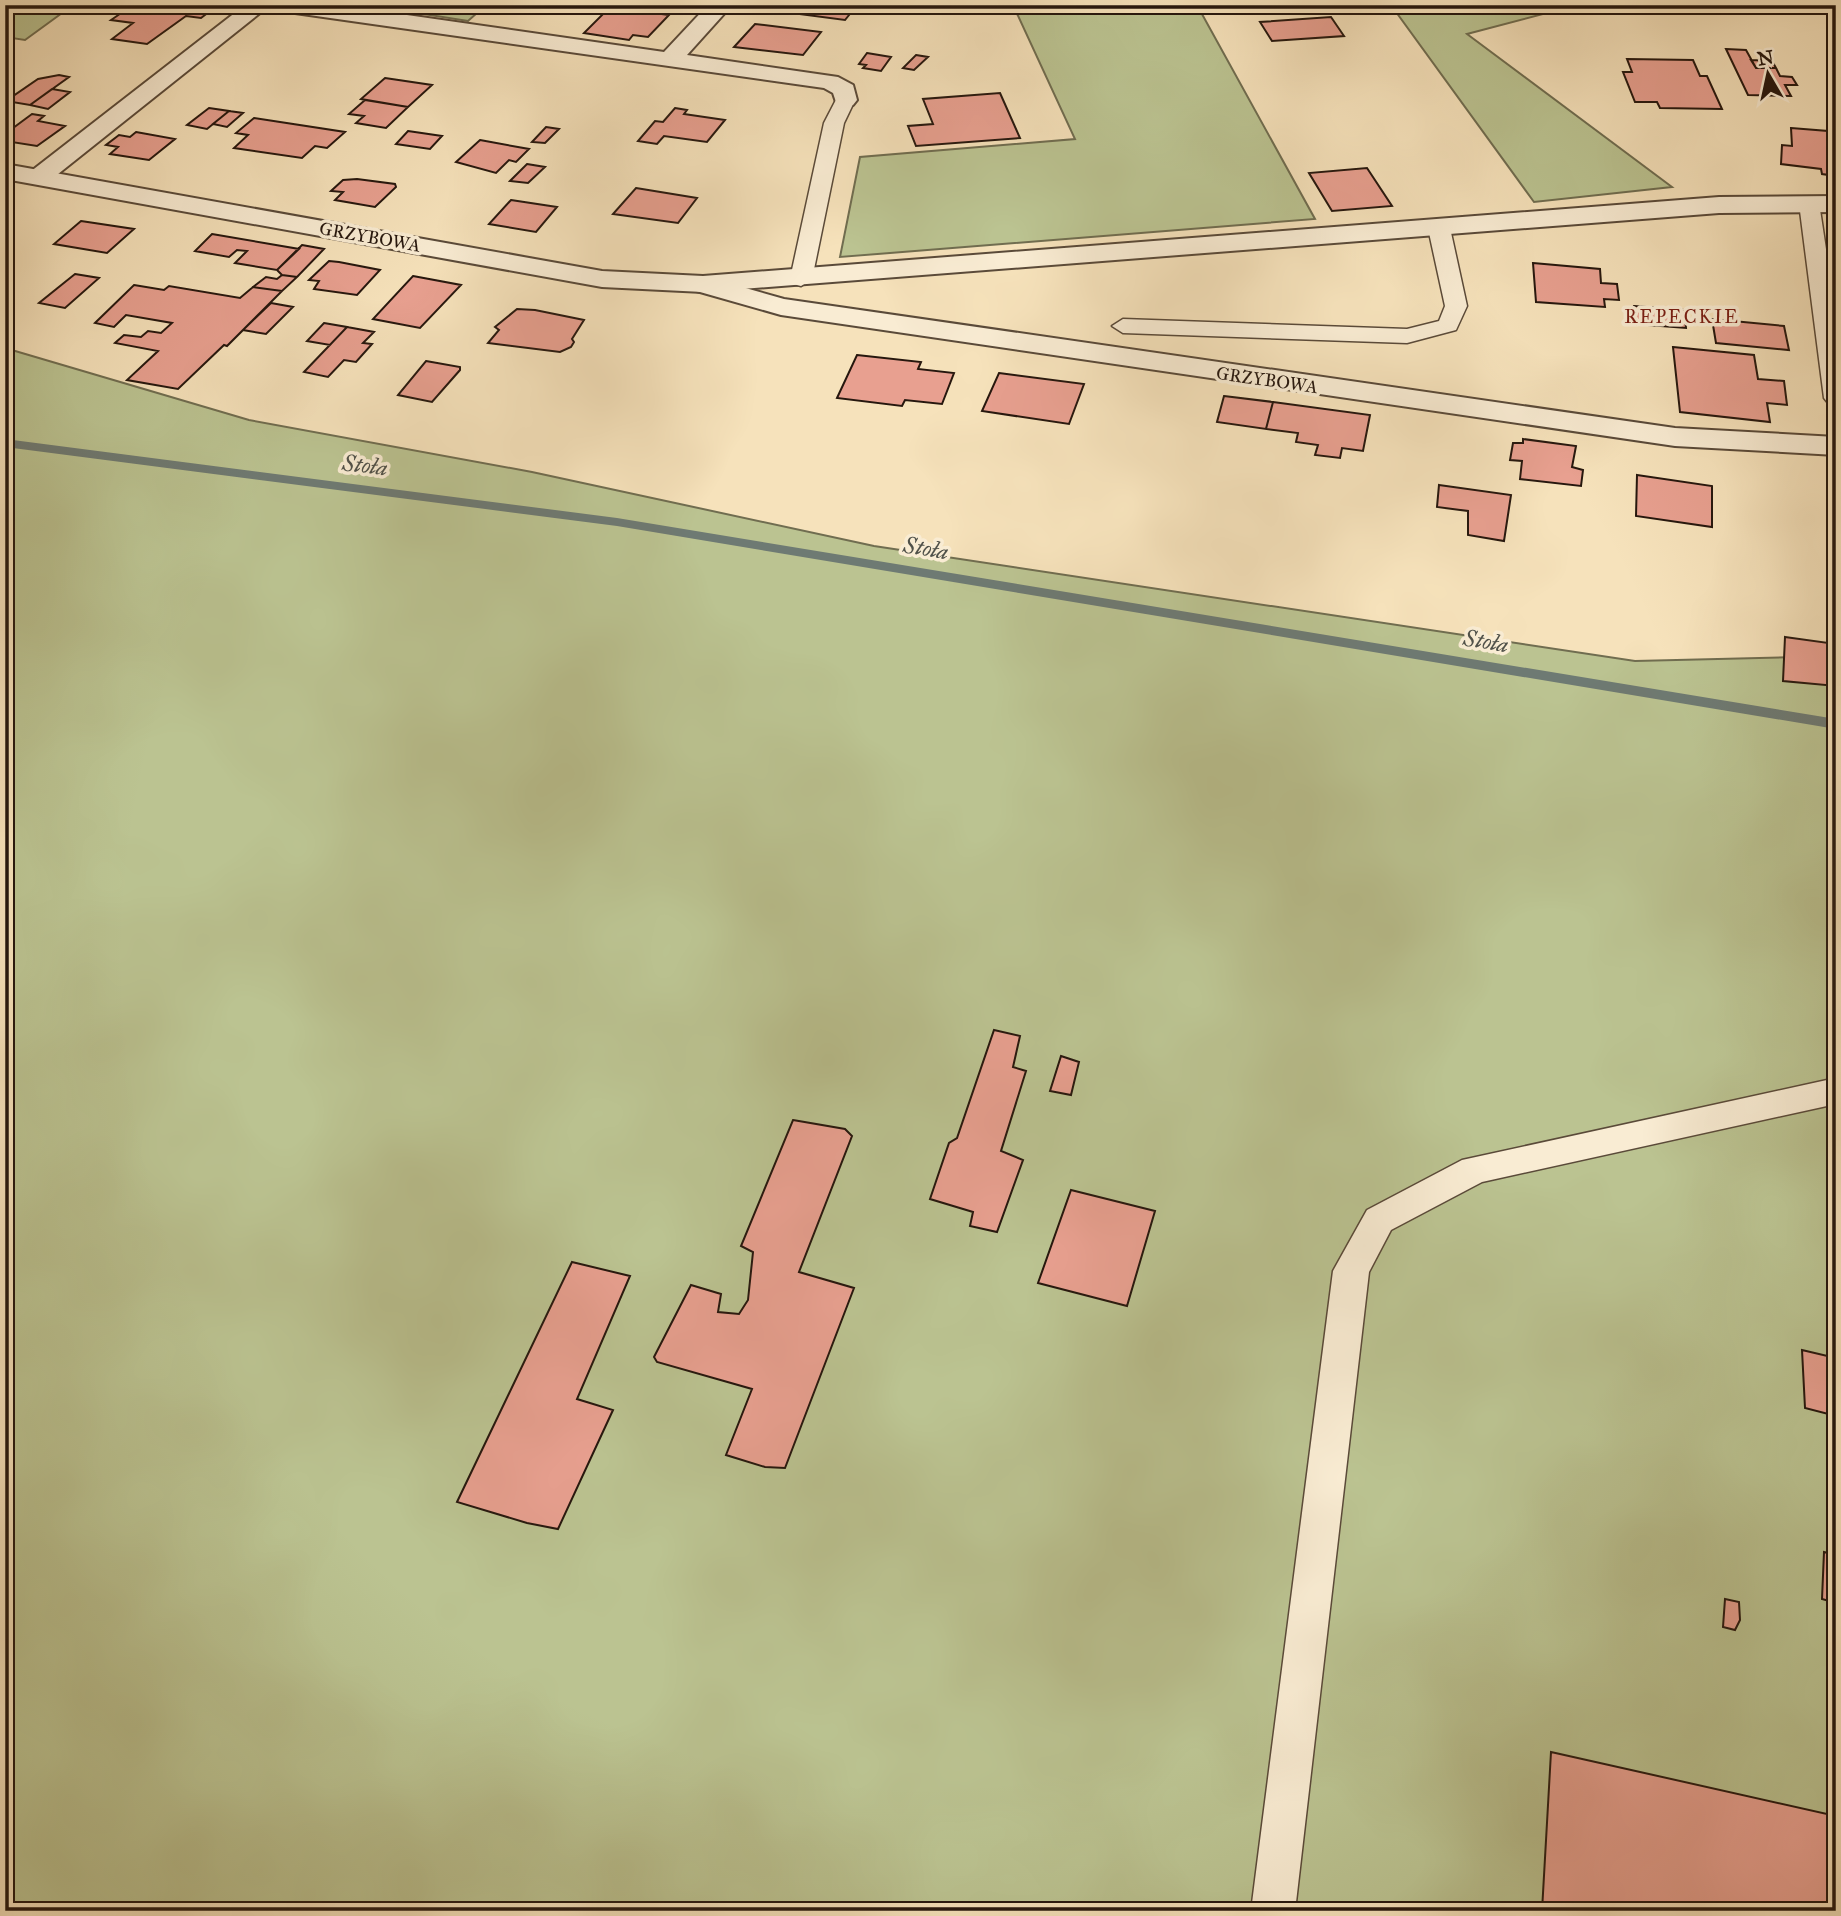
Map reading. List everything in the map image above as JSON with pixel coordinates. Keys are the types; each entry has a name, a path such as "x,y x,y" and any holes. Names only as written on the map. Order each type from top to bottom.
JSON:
{"street":[{"path":"39,177 259,5"},
{"path":"288,5 830,82 845,90 845,100"},
{"path":"670,59 721,5"},
{"name":"GRZYBOWA","path":"5,171 602,279 703,285 1719,205 1836,204"},
{"name":"GRZYBOWA","path":"703,285 781,307 1275,381 1675,437 1836,446"}],"lane":[{"path":"801,279 834,122 845,100"},
{"path":"1810,203 1836,398"},
{"path":"1123,326 1407,336 1448,326 1456,306 1439,228"},
{"path":"1273,1911 1352,1271 1379,1220 1474,1170 1836,1091"}],"green space":[{"path":"5,5 73,5 25,40 5,37"},
{"path":"366,5 486,5 468,21"},
{"path":"1013,5 1197,5 1315,219 840,257 860,157 1075,139"},
{"path":"1391,5 1577,5 1467,34 1672,187 1534,202"},
{"path":"5,348 249,420 532,472 874,546 1635,661 1836,656 1836,1911 5,1911"}],"building":[{"path":"184,5 218,5 201,18 186,16 147,44 112,39 133,23 111,20 130,7 172,14"},
{"path":"789,5 857,5 845,20 784,12"},
{"path":"610,7 669,15 648,37 633,35 629,40 584,33"},
{"path":"1331,17 1344,36 1272,41 1260,22"},
{"path":"755,24 821,32 803,55 734,47"},
{"path":"1726,49 1746,50 1756,68 1776,68 1780,76 1792,77 1797,85 1785,85 1791,96 1748,95"},
{"path":"867,53 891,57 881,71 863,68 866,65 859,64"},
{"path":"916,55 928,57 914,70 903,68"},
{"path":"1627,59 1693,60 1700,76 1707,76 1722,109 1660,108 1657,102 1635,102 1623,72 1632,72"},
{"path":"1751,60 1772,61 1776,68 1756,68"},
{"path":"59,75 69,77 30,105 6,101 38,79"},
{"path":"385,78 432,85 408,107 361,99"},
{"path":"52,89 70,92 48,109 30,105"},
{"path":"1000,93 1020,138 916,146 908,126 933,124 923,99"},
{"path":"365,100 408,107 386,128 356,123 364,116 349,114"},
{"path":"209,108 229,111 207,129 187,125"},
{"path":"675,108 687,110 684,114 725,120 707,142 664,136 657,144 638,141 655,121 663,122"},
{"path":"229,111 243,113 227,127 213,124"},
{"path":"32,114 44,116 38,121 65,126 37,146 5,141 5,134"},
{"path":"254,118 345,132 327,148 315,146 302,158 234,148 248,135 236,133"},
{"path":"546,127 559,129 545,143 532,142"},
{"path":"1791,128 1828,131 1836,151 1836,176 1822,174 1821,169 1781,164 1782,145 1792,146"},
{"path":"408,131 442,136 430,149 396,144"},
{"path":"136,132 175,139 149,160 110,154 118,147 106,145 119,135 130,137"},
{"path":"480,140 529,149 516,162 509,160 496,173 456,162"},
{"path":"527,164 545,167 528,183 510,181"},
{"path":"1367,168 1392,206 1332,211 1309,173"},
{"path":"343,180 395,184 396,187 375,207 335,200 343,192 331,191"},
{"path":"636,188 697,198 678,223 613,214"},
{"path":"511,200 557,207 536,232 489,224"},
{"path":"81,221 134,229 107,253 54,244"},
{"path":"212,234 299,249 277,270 235,263 247,251 237,250 229,257 195,251"},
{"path":"302,245 324,249 297,277 282,275 277,270"},
{"path":"329,261 380,270 357,295 314,289 319,281 309,280"},
{"path":"1533,263 1600,269 1601,283 1617,284 1619,300 1604,299 1605,307 1536,302"},
{"path":"75,274 99,278 65,308 39,303"},
{"path":"282,275 297,277 282,291 253,287 266,277 277,279"},
{"path":"413,276 461,285 420,328 373,319"},
{"path":"134,285 164,290 169,286 240,298 253,287 282,291 227,346 224,345 178,389 127,380 158,351 115,343 124,335 141,337 148,331 161,333 172,323 126,315 114,327 95,323"},
{"path":"271,303 293,307 266,334 243,330"},
{"path":"1634,306 1684,310 1686,328 1635,324"},
{"path":"517,309 584,320 572,339 574,342 571,347 560,352 488,343 499,330 495,327"},
{"path":"1712,319 1784,326 1789,350 1716,343"},
{"path":"324,323 347,327 330,345 307,341"},
{"path":"347,327 374,332 363,343 372,344 356,362 344,360 328,377 304,372"},
{"path":"1673,347 1754,355 1758,379 1784,381 1787,405 1767,403 1770,422 1680,412"},
{"path":"857,355 921,362 918,369 954,373 942,404 905,400 902,406 837,398"},
{"path":"426,361 460,367 460,370 432,402 398,395"},
{"path":"999,373 1084,384 1069,424 982,411"},
{"path":"1224,396 1273,402 1266,429 1217,422"},
{"path":"1273,402 1370,415 1363,451 1342,448 1340,458 1315,455 1318,445 1296,442 1298,433 1266,429"},
{"path":"1523,439 1576,446 1572,467 1583,470 1581,486 1520,479 1522,461 1510,460 1513,443 1523,443"},
{"path":"1637,475 1712,486 1712,527 1636,516"},
{"path":"1439,485 1511,495 1504,541 1468,535 1468,511 1437,507"},
{"path":"1785,637 1836,644 1836,686 1783,681"},
{"path":"994,1030 1020,1036 1013,1067 1026,1071 1001,1151 1023,1160 997,1232 970,1226 973,1212 930,1199 949,1143 957,1138"},
{"path":"1061,1056 1079,1062 1071,1095 1050,1091"},
{"path":"793,1120 845,1129 852,1136 799,1272 854,1288 785,1468 765,1467 726,1455 752,1389 657,1362 654,1357 691,1285 721,1294 718,1312 739,1314 748,1300 753,1252 741,1246"},
{"path":"1071,1190 1155,1211 1127,1306 1038,1283"},
{"path":"572,1262 630,1276 577,1399 613,1410 558,1529 527,1523 457,1502"},
{"path":"1802,1350 1836,1358 1836,1416 1805,1408"},
{"path":"1824,1552 1836,1555 1836,1603 1822,1599"},
{"path":"1725,1599 1739,1602 1740,1620 1735,1630 1723,1627"},
{"path":"1551,1752 1836,1816 1836,1911 1542,1911"}],"waterway":[{"name":"Stoła","path":"5,443 617,522 1836,724"}],"district":[{"name":"REPECKIE","path":"1682,316"}]}
